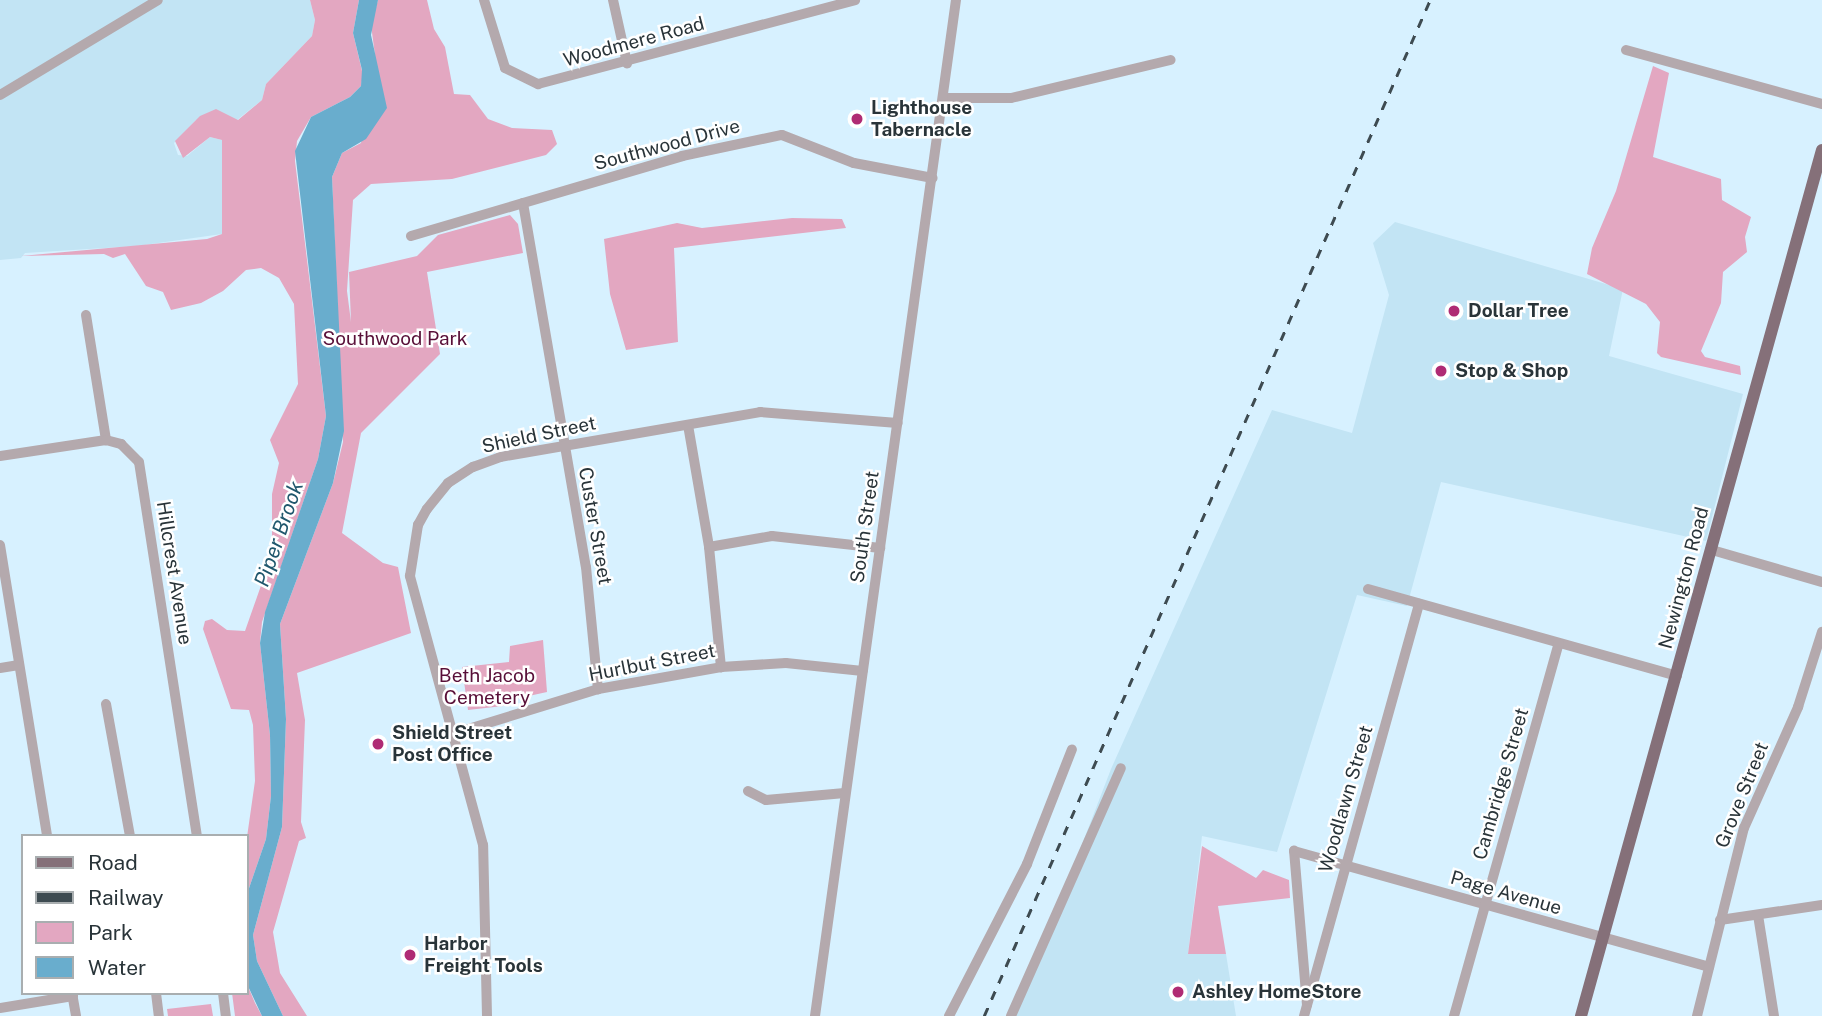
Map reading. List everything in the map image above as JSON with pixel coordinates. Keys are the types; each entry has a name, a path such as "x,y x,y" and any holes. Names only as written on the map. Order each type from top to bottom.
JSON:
{"main road":[{"name":"Newington Road","path":"1581,1016 1822,150"}],"street":[{"path":"0,95 158,0"},
{"name":"Woodmere Road","path":"484,0 505,68 538,84 627,63 855,0"},
{"path":"612,0 627,63"},
{"name":"South Street","path":"815,1016 956,0"},
{"path":"1626,50 1822,104"},
{"path":"943,98 1011,98 1171,60"},
{"name":"Southwood Drive","path":"411,236 682,156 782,135 854,163 933,178"},
{"name":"Custer Street","path":"523,203 586,567 598,689"},
{"path":"0,456 106,440 86,315"},
{"name":"Shield Street","path":"487,1016 483,845 410,576 418,526 448,483 473,467 563,446 788,411 898,423"},
{"path":"688,425 709,547 721,667"},
{"name":"Hillcrest Avenue","path":"106,440 121,444 139,462 197,834"},
{"path":"709,547 772,536 880,548"},
{"path":"0,545 47,834"},
{"path":"1712,550 1822,582"},
{"path":"1368,589 1677,676"},
{"name":"Woodlawn Street","path":"1304,1016 1419,604"},
{"name":"Grove Street","path":"1697,1016 1744,828 1798,707 1822,632"},
{"name":"Cambridge Street","path":"1454,1016 1559,643"},
{"name":"Hurlbut Street","path":"452,734 598,689 721,667 786,663 863,671"},
{"path":"0,668 19,665"},
{"path":"106,704 130,834"},
{"path":"949,1016 1027,864 1072,749"},
{"path":"1011,1016 1121,768"},
{"path":"748,791 766,800 845,793"},
{"name":"Woodlawn Street","path":"1294,851 1307,1005"},
{"name":"Page Avenue","path":"1294,851 1709,967"},
{"path":"1720,920 1822,905"},
{"path":"1758,915 1774,1016"},
{"path":"0,1008 72,995 76,1016"},
{"path":"156,995 159,1016"},
{"path":"223,995 226,1016"}],"shaded area":[{"path":"0,0 310,0 315,20 312,36 266,84 262,100 237,120 196,120 174,143 178,155 187,156 210,137 222,140 222,234 137,246 25,253 21,258 0,260"},
{"path":"1395,222 1623,289 1609,356 1743,394 1706,541 1441,482 1407,606 1357,595 1277,852 1202,836 1188,954 1226,954 1236,1016 1016,1016 1111,769 1272,410 1352,433 1389,295 1373,243"}],"green space":[{"path":"310,0 359,0 353,33 363,75 361,86 350,97 311,117 297,141 295,161 326,416 318,459 262,622 260,643 270,735 271,796 266,839 248,891 247,834 255,781 253,725 249,710 231,709 203,629 205,621 212,619 227,630 245,631 277,540 272,537 272,494 279,463 270,440 298,384 294,304 279,278 261,268 246,270 223,291 201,303 171,310 163,292 146,286 125,254 113,258 104,254 21,256 207,239 222,234 222,140 210,137 183,158 175,141 200,116 216,109 238,120 262,100 266,84 312,36 315,20"},
{"name":"Southwood Park","path":"378,0 427,0 434,29 445,47 454,94 470,95 488,119 512,128 552,130 557,144 546,155 452,179 371,184 353,200 347,291 351,322 349,272 417,256 438,235 510,215 518,224 523,253 427,272 440,354 361,433 342,533 383,563 398,567 411,633 297,673 305,720 301,822 306,838 299,841 273,932 280,973 307,1016 283,1016 257,961 253,935 282,827 286,719 280,624 333,483 343,442 332,177 342,153 361,143 375,55 371,25"},
{"path":"1653,66 1669,73 1653,157 1721,179 1722,200 1751,217 1745,237 1747,252 1723,272 1721,303 1701,351 1705,357 1740,366 1741,375 1661,357 1657,353 1660,322 1646,304 1587,274 1592,248 1616,191"},
{"path":"792,218 842,219 846,228 674,248 678,342 626,350 610,294 604,239 677,223 702,228"},
{"name":"Beth Jacob Cemetery","path":"543,640 547,692 515,699 503,706 468,710 462,667 509,662 510,646"},
{"path":"1202,846 1256,878 1263,870 1289,880 1290,898 1218,906 1226,954 1188,954"},
{"path":"248,986 262,1016 235,1016 232,995 248,995"},
{"path":"211,1004 213,1016 168,1016 167,1009"}],"water":[{"path":"359,0 378,0 371,35 387,108 366,139 342,153 332,177 344,431 333,483 280,624 286,719 282,827 253,935 257,961 283,1016 262,1016 248,986 248,891 266,839 271,796 270,735 260,643 265,612 318,459 326,416 295,151 311,117 350,97 361,86 362,70 353,33"}],"railway":[{"path":"984,1016 1430,0"}],"place":[{"name":"Lighthouse Tabernacle","path":"857,119"},
{"name":"Dollar Tree","path":"1454,311"},
{"name":"Stop & Shop","path":"1441,371"},
{"name":"Shield Street Post Office","path":"378,744"},
{"name":"Harbor Freight Tools","path":"410,955"},
{"name":"Ashley HomeStore","path":"1178,992"}],"water label":[{"name":"Piper Brook","path":"279,534"}]}
